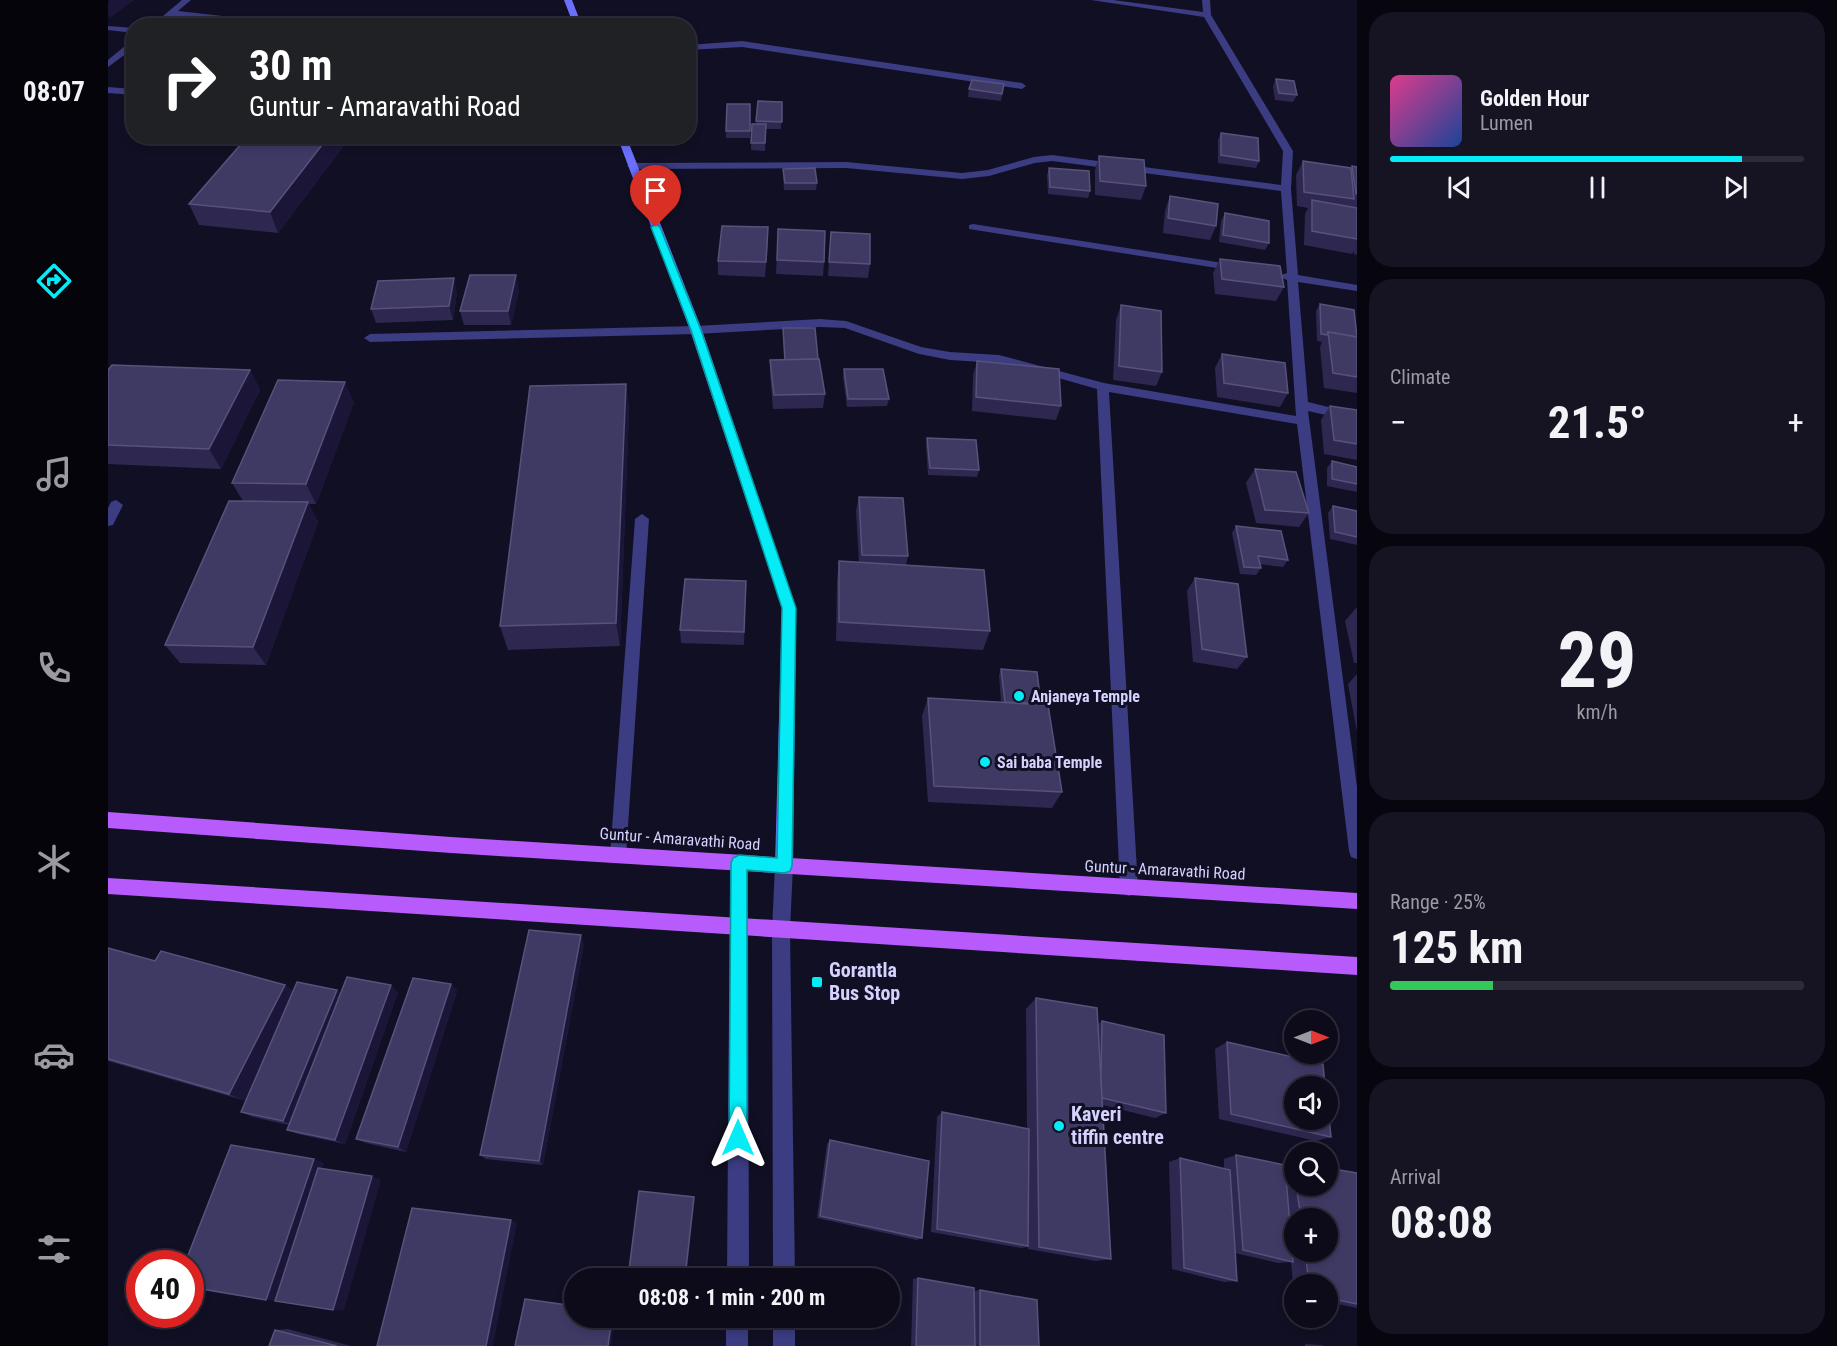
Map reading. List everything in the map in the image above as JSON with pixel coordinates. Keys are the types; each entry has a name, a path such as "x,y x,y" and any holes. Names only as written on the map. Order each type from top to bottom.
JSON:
{"main road":[{"path":"568,0 575,18"},
{"path":"624,144 696,330 789,608 784,866"},
{"name":"Guntur - Amaravathi Road","path":"108,820 451,845 1357,902"},
{"path":"108,886 1357,966"}],"street":[{"path":"164,18 187,0"},
{"path":"1095,0 1207,15"},
{"path":"1206,0 1207,15 1288,151 1293,169 1286,189 1303,422 1357,850"},
{"path":"170,13 222,18"},
{"path":"108,28 126,30"},
{"path":"696,47 742,44 1022,86"},
{"path":"108,64 126,49"},
{"path":"108,90 126,91"},
{"path":"632,166 846,165 962,176 989,173 1034,160 1052,158 1286,189"},
{"path":"973,227 1247,270"},
{"path":"1270,274 1357,288"},
{"path":"370,338 696,330 820,323 846,325 919,350 1028,365 1103,387 1303,422"},
{"path":"1103,387 1129,888"},
{"path":"1302,405 1357,418"},
{"path":"108,521 116,506"},
{"path":"618,855 642,519"},
{"path":"738,1268 739,863"},
{"path":"784,866 781,930 784,1268"},
{"path":"737,1346 738,1328"},
{"path":"784,1328 784,1346"}],"building":[{"path":"1276,79 1294,81 1297,95 1279,93"},
{"path":"972,80 1004,84 1002,94 969,89"},
{"path":"758,101 782,102 782,122 756,121"},
{"path":"727,104 750,104 750,131 726,131"},
{"path":"752,124 766,124 765,143 751,143"},
{"path":"1221,133 1258,138 1259,161 1221,155"},
{"path":"241,144 323,144 270,212 189,204"},
{"path":"1099,156 1144,160 1146,186 1100,181"},
{"path":"1303,161 1351,168 1354,199 1304,192"},
{"path":"1352,166 1357,167 1357,194 1356,194"},
{"path":"815,168 817,183 785,183 783,169"},
{"path":"1049,168 1089,171 1090,191 1050,187"},
{"path":"1170,196 1218,204 1216,226 1168,218"},
{"path":"1312,200 1357,208 1357,239 1312,231"},
{"path":"1225,213 1269,221 1269,243 1223,235"},
{"path":"722,226 768,227 766,262 718,261"},
{"path":"778,229 825,231 824,262 777,260"},
{"path":"831,232 870,234 870,264 829,262"},
{"path":"1220,259 1280,266 1284,287 1222,279"},
{"path":"470,275 516,275 508,311 460,311"},
{"path":"454,278 449,306 371,309 378,281"},
{"path":"1320,304 1354,310 1357,337 1328,332 1327,335 1321,334"},
{"path":"1121,305 1161,311 1162,372 1119,366"},
{"path":"783,328 815,328 818,359 785,360"},
{"path":"1328,332 1357,337 1357,377 1333,373"},
{"path":"1222,354 1285,363 1288,393 1224,383"},
{"path":"819,359 825,394 774,395 770,360"},
{"path":"977,361 1059,369 1061,406 976,397"},
{"path":"112,365 250,370 209,449 108,445 108,370"},
{"path":"844,369 883,369 889,399 848,399"},
{"path":"278,380 345,382 306,484 232,483"},
{"path":"626,384 616,623 500,626 530,386"},
{"path":"1330,406 1357,410 1357,444 1334,440"},
{"path":"927,438 976,440 979,470 930,468"},
{"path":"1332,461 1357,467 1357,484 1332,479"},
{"path":"1255,469 1296,472 1309,513 1265,510"},
{"path":"859,497 903,498 908,556 862,555"},
{"path":"229,501 308,502 253,647 165,645"},
{"path":"1333,506 1357,511 1357,537 1335,532"},
{"path":"1236,526 1281,531 1288,560 1258,556 1261,568 1244,567"},
{"path":"839,561 984,570 990,631 839,622"},
{"path":"1195,578 1238,584 1247,657 1202,649"},
{"path":"685,579 746,581 744,632 680,630"},
{"name":"Anjaneya Temple","path":"1001,669 1037,672 1041,704 1005,702"},
{"name":"Sai baba Temple","path":"928,698 1048,705 1062,792 934,786"},
{"path":"529,930 581,935 539,1161 480,1155"},
{"path":"108,948 155,961 161,951 285,985 229,1094 108,1059"},
{"path":"347,977 391,985 335,1140 287,1130"},
{"path":"413,978 451,984 398,1147 356,1139"},
{"path":"297,982 337,990 283,1121 241,1112"},
{"path":"1036,998 1097,1008 1111,1259 1039,1247"},
{"path":"1102,1021 1164,1035 1166,1113 1102,1098"},
{"path":"1227,1042 1284,1055 1284,1064 1323,1064 1324,1076 1284,1076 1284,1126 1231,1114"},
{"path":"942,1112 1029,1129 1028,1246 937,1229"},
{"path":"1301,1130 1330,1130 1331,1137"},
{"path":"830,1140 929,1161 922,1238 820,1216"},
{"path":"231,1145 314,1159 266,1300 204,1289 204,1250 190,1250"},
{"path":"1236,1155 1284,1165 1284,1196 1288,1196 1289,1208 1284,1208 1284,1260 1243,1250"},
{"path":"1180,1158 1230,1170 1237,1281 1184,1268"},
{"path":"318,1168 372,1176 333,1310 275,1301"},
{"path":"1338,1170 1357,1173 1357,1304 1338,1300 1338,1274 1308,1274 1306,1262 1338,1262 1338,1208 1299,1208 1298,1196 1338,1196"},
{"path":"639,1191 694,1197 686,1268 629,1268"},
{"path":"412,1208 511,1220 486,1346 377,1346"},
{"path":"918,1278 974,1288 975,1346 916,1346"},
{"path":"980,1290 1037,1300 1039,1346 980,1346"},
{"path":"525,1299 564,1305 564,1328 610,1328 608,1346 515,1346"},
{"path":"275,1330 337,1346 269,1346"}],"place":[{"name":"Anjaneya Temple","path":"1019,696"},
{"name":"Sai baba Temple","path":"985,762"},
{"name":"Gorantla Bus Stop","path":"817,982"},
{"name":"Kaveri tiffin centre","path":"1059,1126"}],"route":[{"path":"656,227 696,330 789,608 784,866 739,863 738,1138"}]}
